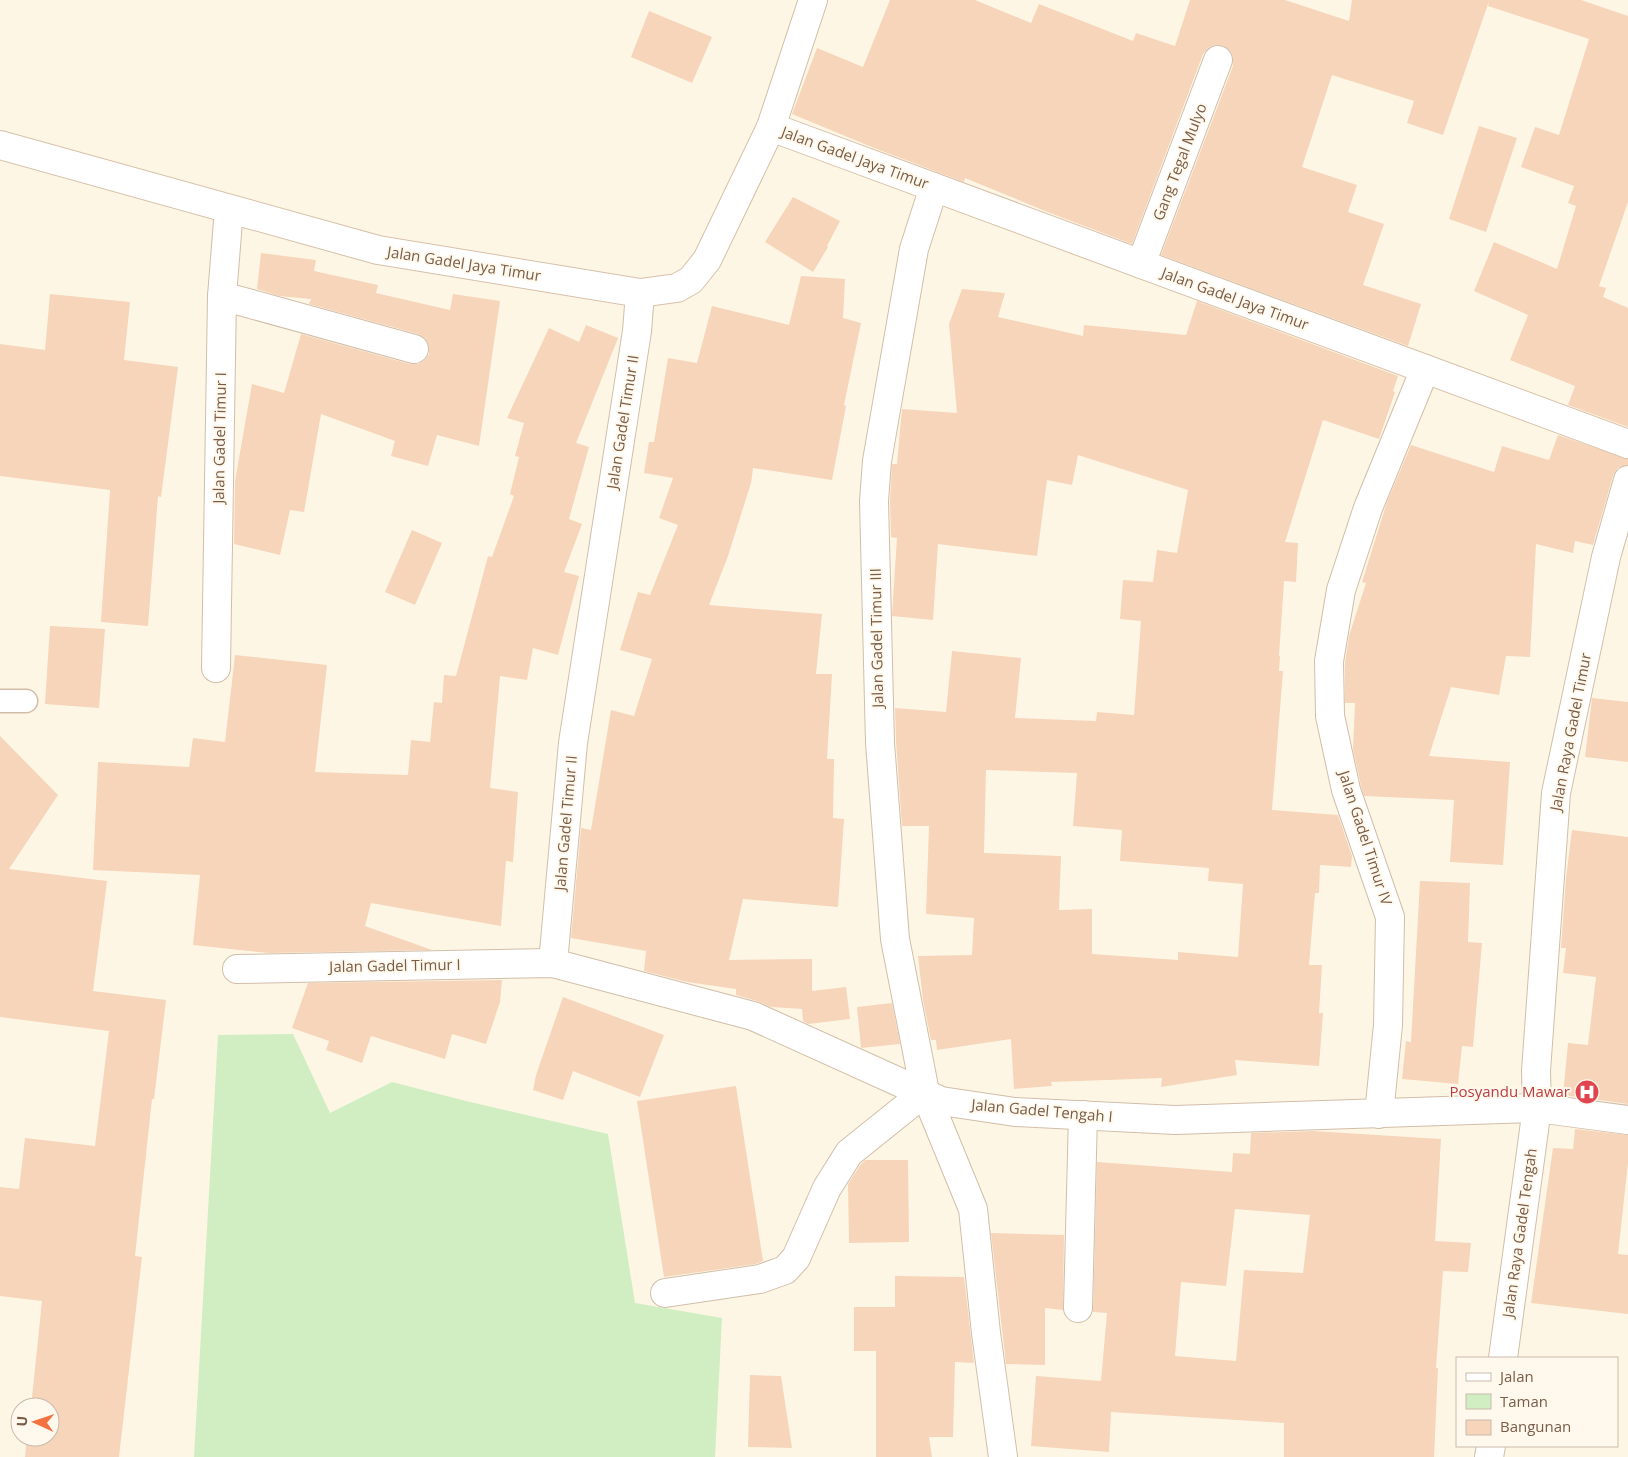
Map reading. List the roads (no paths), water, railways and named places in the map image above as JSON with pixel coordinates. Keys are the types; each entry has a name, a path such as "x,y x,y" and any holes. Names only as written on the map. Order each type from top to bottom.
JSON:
{"street":[{"path":"771,127 813,0"},
{"name":"Gang Tegal Mulyo","path":"1142,264 1218,60"},
{"name":"Jalan Gadel Jaya Timur","path":"0,145 378,250 640,293 677,288 691,280 707,260 771,127 1628,444"},
{"name":"Jalan Gadel Timur III","path":"925,1092 895,939 880,743 874,501 877,461 914,249 934,187"},
{"name":"Jalan Gadel Timur I","path":"216,668 222,296 229,209"},
{"name":"Jalan Gadel Timur II","path":"553,963 573,743 636,331 640,293"},
{"path":"222,296 414,349"},
{"name":"Jalan Gadel Timur IV","path":"1379,1114 1388,1025 1390,917 1346,790 1330,716 1329,662 1341,590 1368,508 1425,369"},
{"name":"Jalan Raya Gadel Timur","path":"1537,1108 1536,1071 1556,793 1606,557 1628,480"},
{"path":"553,963 753,1016 925,1092 973,1209 986,1333 1003,1457"},
{"name":"Jalan Gadel Timur I","path":"237,969 553,963"},
{"path":"665,1293 760,1279 784,1270 796,1258 827,1188 849,1153 925,1092"},
{"name":"Jalan Gadel Tengah I","path":"925,1092 941,1101 1015,1112 1175,1120 1537,1108 1628,1120"},
{"name":"Jalan Raya Gadel Tengah","path":"1503,1357 1537,1108"},
{"path":"1078,1308 1083,1115"}],"lane":[{"path":"0,701 26,701"}],"place":[{"name":"Posyandu Mawar","path":"1587,1092"}]}
